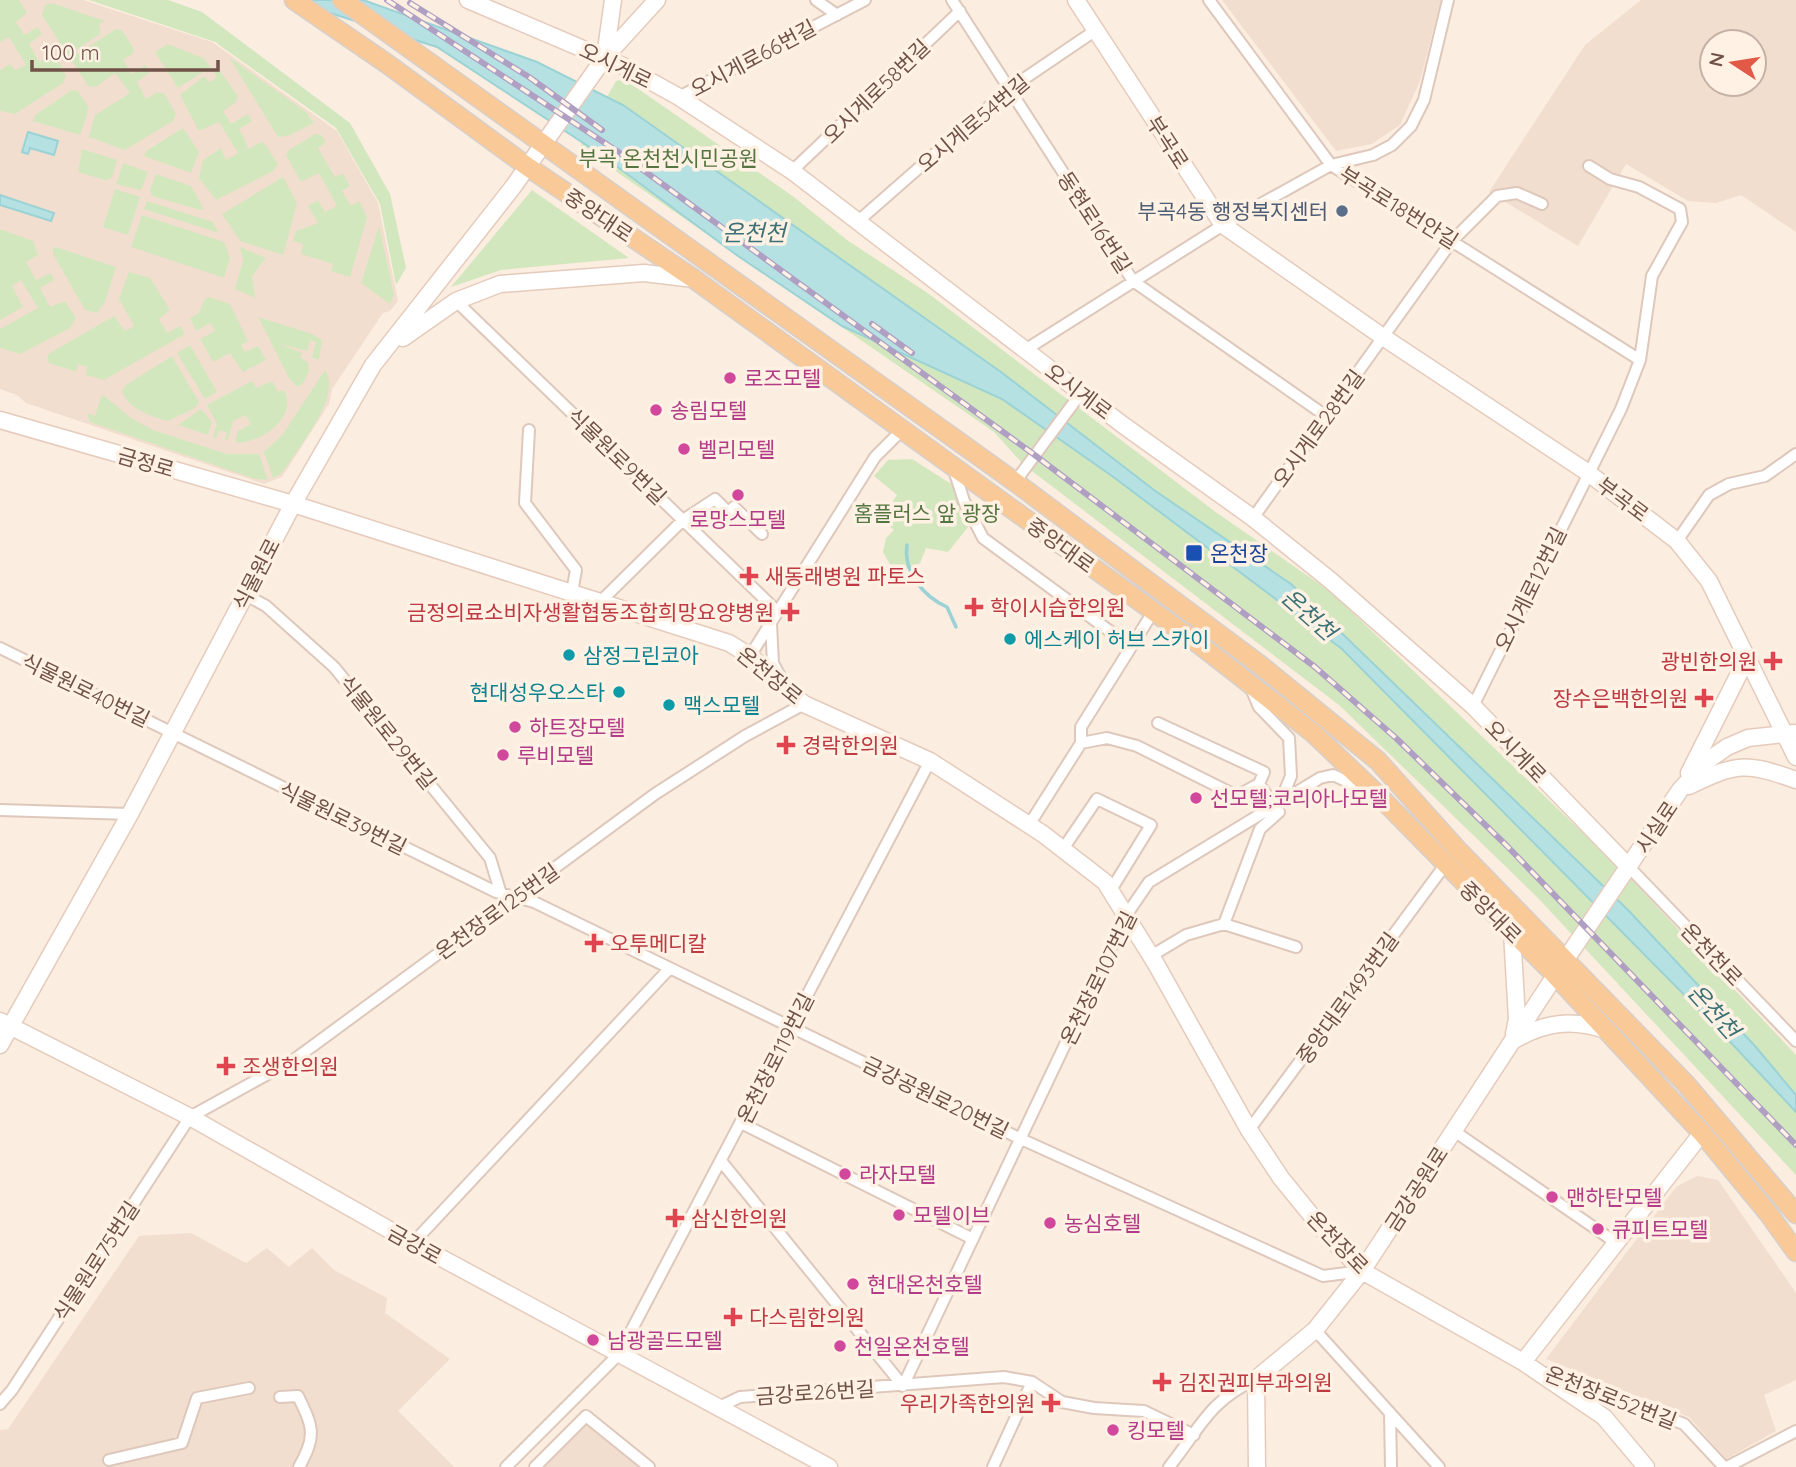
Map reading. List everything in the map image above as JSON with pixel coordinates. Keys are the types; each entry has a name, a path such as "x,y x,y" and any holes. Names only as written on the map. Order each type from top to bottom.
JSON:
{"main road":[{"name":"중앙대로","path":"294,0 386,63 528,167 694,279 1248,681 1313,733 1379,796 1555,975 1702,1133 1768,1213 1796,1252"},
{"name":"중앙대로","path":"342,0 543,147 1015,482 1260,665 1378,761 1457,849 1686,1084 1796,1214"},
{"name":"오시게로","path":"468,0 605,57 680,97 792,171 856,223 1081,393 1253,518 1473,706 1626,871"},
{"path":"605,57 613,0"},
{"name":"식물원로","path":"0,1045 6,1024 130,814 293,504 373,366 528,167 605,57 657,0"},
{"name":"부곡로","path":"1076,0 1223,225 1383,338 1587,472 1676,541 1709,581 1790,733 1796,757"},
{"path":"373,366 407,334 456,301 500,284 644,273 694,279"},
{"name":"금정로","path":"0,420 293,504"},
{"name":"온천장로","path":"293,504 729,643 750,656 804,704 930,761 1063,849 1105,882 1111,890 1249,1130 1298,1199 1363,1271 1523,1362 1604,1417 1647,1467"},
{"path":"1680,790 1748,656"},
{"name":"시실로","path":"1555,975 1680,790 1707,761 1727,747 1748,738 1790,733"},
{"path":"1680,790 1724,769 1743,765 1796,780"},
{"path":"1511,932 1517,1019 1512,1041"},
{"name":"금강공원로","path":"1256,1379 1315,1330 1363,1271 1555,975"},
{"path":"1512,1041 1555,1023 1587,1024 1606,1030"},
{"name":"금강로","path":"6,1024 190,1117 412,1243 829,1467"},
{"path":"1523,1362 1702,1133"},
{"path":"1256,1379 1257,1467"}],"street":[{"path":"817,0 837,15"},
{"name":"오시게로66번길","path":"680,97 864,0"},
{"name":"동현로16번길","path":"952,0 1133,281 1326,416"},
{"name":"부곡로18번안길","path":"1209,0 1331,165 1640,360"},
{"path":"1025,350 1223,225 1331,165 1373,155 1392,145 1411,126 1424,100 1448,0"},
{"name":"오시게로58번길","path":"792,171 960,11"},
{"name":"오시게로54번길","path":"856,223 1009,89 1096,30"},
{"name":"오시게로12번길","path":"1473,706 1620,409 1640,360 1652,276 1682,222 1680,209 1639,187 1610,179 1589,166"},
{"path":"1383,338 1451,241 1497,196 1517,193 1542,205"},
{"name":"식물원로9번길","path":"456,301 778,612"},
{"name":"오시게로28번길","path":"1253,518 1383,338"},
{"path":"1015,482 1081,393"},
{"path":"528,430 525,503 576,570 572,592"},
{"path":"750,656 875,457 902,430"},
{"path":"1676,541 1709,495 1729,484 1765,476 1796,454"},
{"path":"953,466 964,501 983,538 1130,646"},
{"path":"601,601 683,520 715,499 728,512 734,507 762,534"},
{"name":"식물원로29번길","path":"246,595 266,606 334,667 490,858 502,894"},
{"path":"1029,825 1081,743 1081,727 1153,612"},
{"path":"771,624 773,663 788,690"},
{"name":"식물원로40번길","path":"0,648 172,734"},
{"path":"1224,924 1260,828 1279,813 1278,801 1291,776 1289,738 1259,707 1248,681"},
{"name":"온천장로125번길","path":"190,1117 295,1059 693,769 804,704"},
{"path":"1081,743 1107,738 1137,746 1237,796 1259,784 1265,772 1158,723"},
{"name":"식물원로39번길","path":"172,734 514,898"},
{"path":"686,759 693,769"},
{"name":"온천장로119번길","path":"506,1467 620,1354 930,761"},
{"name":"온천장로107번길","path":"903,1386 1127,914 1149,882 1278,801 1320,778 1334,775 1379,796"},
{"path":"1259,784 1278,801"},
{"path":"1063,849 1097,799 1151,825 1111,890"},
{"path":"1,812 130,814"},
{"name":"중앙대로1493번길","path":"1249,1130 1445,865"},
{"name":"온천천로","path":"1626,871 1796,1041"},
{"name":"금강공원로20번길","path":"514,898 534,902 1021,1139 1323,1276 1363,1271"},
{"path":"1151,956 1186,935 1224,924 1296,947"},
{"path":"412,1243 669,969"},
{"name":"식물원로75번길","path":"0,1404 12,1390 190,1117"},
{"path":"741,1123 973,1239"},
{"path":"1454,1130 1615,1242"},
{"path":"721,1161 903,1386"},
{"path":"1315,1330 1439,1467"},
{"name":"온천장로52번길","path":"1523,1362 1684,1424 1726,1467"},
{"name":"금강로26번길","path":"719,1406 740,1397 1004,1377 1032,1382 1062,1402 1144,1411 1194,1436"},
{"path":"1169,1467 1194,1436 1213,1406 1231,1391 1256,1379"},
{"path":"993,1467 1032,1382"},
{"path":"109,1460 182,1443 197,1398 250,1388"},
{"path":"280,1397 299,1396 311,1423 309,1452 299,1467"},
{"path":"1390,1413 1391,1467"},
{"path":"534,1467 586,1416 649,1467"},
{"path":"1726,1467 1796,1431"}],"shaded area":[{"path":"0,0 83,0 212,42 337,131 378,203 398,301 390,311 383,313 332,389 329,404 282,477 264,484 26,403 17,395 0,389"},
{"path":"1222,0 1441,0 1420,81 1400,125 1372,144 1336,151"},
{"path":"1641,0 1796,0 1796,232 1741,195 1716,203 1688,201 1626,164 1578,246 1489,192 1585,45"},
{"path":"1697,1176 1718,1180 1796,1293 1796,1380 1764,1395 1776,1431 1726,1459 1689,1417 1546,1359 1676,1187"},
{"path":"191,1233 246,1263 267,1248 289,1267 312,1248 334,1270 387,1298 385,1313 450,1359 398,1411 454,1467 0,1467 0,1430 8,1429 139,1236"},
{"path":"591,1421 642,1467 542,1467"}],"green space":[{"path":"0,0 19,0 27,13 16,22 24,35 38,27 42,34 29,44 39,62 55,53 66,76 63,83 15,114 0,111 0,70 10,64 15,70 26,65 9,37 0,42"},
{"path":"89,0 168,0 202,12 350,123 390,194 406,268 396,285 380,204 336,128 215,42"},
{"path":"52,3 105,21 99,24 101,34 97,30 100,34 76,50 70,41 77,54 116,29 122,30 134,49 132,54 123,60 132,74 145,65 150,72 137,82 146,99 157,92 165,94 176,114 173,121 125,150 89,137 95,115 130,93 115,73 96,87 88,86 42,15 45,5"},
{"path":"168,44 203,58 211,67 178,88 155,52"},
{"path":"229,57 306,112 314,123 288,136 278,137"},
{"path":"217,67 238,96 236,102 223,111 231,124 248,114 252,121 239,129 249,149 263,141 278,164 273,171 216,200 199,178 203,160 221,148 226,160 238,153 219,122 199,131 180,95 204,76 209,82 217,78 213,70"},
{"name":"부곡 온천천시민공원","path":"624,79 794,197 847,240 929,294 1217,513 1331,592 1629,877 1796,1055 1796,1175 1537,897 1339,705 1024,465 994,432 582,148 581,143 616,81"},
{"path":"72,90 78,91 89,108 80,135 33,121 35,115"},
{"path":"183,128 199,152 191,173 144,156 146,151"},
{"path":"315,134 321,135 326,142 318,148 335,177 343,173 350,186 342,191 351,206 359,201 367,217 350,277 331,271 333,264 301,254 303,244 293,241 296,231 318,223 308,206 318,200 325,212 337,206 319,173 301,182 286,155 289,150"},
{"path":"82,149 117,160 112,178 105,180 78,172"},
{"path":"123,163 148,172 141,190 116,184"},
{"path":"156,174 191,186 204,209 152,196 150,190"},
{"path":"283,177 297,203 283,255 240,241 222,214"},
{"path":"115,189 140,197 128,235 103,227"},
{"path":"532,190 629,258 501,270 451,287"},
{"path":"147,201 213,222 219,233 144,209"},
{"path":"142,215 224,242 230,258 224,278 131,247"},
{"path":"379,226 394,295 390,304 361,283"},
{"path":"0,229 33,241 38,255 26,262 36,280 51,273 54,280 40,288 50,307 65,301 76,318 70,328 20,354 0,348 0,329 38,308 21,280 12,286 23,307 0,320"},
{"path":"240,247 266,258 252,276 255,298 235,289 243,261"},
{"path":"53,248 116,267 105,302 97,313 85,310 53,254"},
{"path":"129,272 150,278 170,310 159,319 167,333 180,326 185,334 104,380 86,375 87,367 78,364 76,372 49,363 47,357 50,353 114,316 125,331 134,326 119,299"},
{"path":"209,297 230,304 248,341 241,345 245,352 258,346 266,360 243,372 230,353 213,362 200,339 215,331 210,323 196,331 190,318 198,314 205,299"},
{"path":"258,317 312,334 322,340 319,360 312,357 316,342 310,340 307,351 280,344 302,353 300,357 308,363 309,371 302,385 296,386 289,378"},
{"path":"190,345 217,392 205,399 177,353"},
{"path":"172,356 199,402 195,408 168,421 135,407 122,391 126,385"},
{"path":"325,370 329,381 328,394 316,423 282,473 273,478 264,452 283,434"},
{"path":"252,381 257,388 272,381 278,392 284,390 287,400 282,419 266,433 247,442 238,443 235,440 238,431 251,424 245,415 233,421 228,440 225,440 227,433 219,430 216,438 213,437 217,424 207,405"},
{"path":"102,394 131,418 153,430 227,454 259,454 268,480 255,479 90,422 87,413 95,416"},
{"path":"201,409 212,422 208,435 178,425"},
{"name":"홈플러스 앞 광장","path":"912,459 959,489 969,526 948,552 926,548 920,563 907,569 891,566 883,552 886,538 894,530 881,519 897,495 874,476 888,460"}],"water":[{"name":"온천천","path":"289,0 363,0 537,62 623,105 1001,372 1154,490 1291,584 1629,911 1755,1046 1796,1095 1796,1112 1720,1031 1342,649 1112,476 1002,399 842,326 738,256 600,154 437,47"},
{"path":"28,132 58,141 54,155 30,148 28,154 22,152"},
{"path":"0,195 54,213 51,221 0,205"}],"waterway":[{"path":"907,545 908,565 912,574 930,597 947,607 956,627"}],"railway":[{"path":"387,0 617,151 1032,453 1315,667 1397,739 1507,846 1796,1145"},
{"path":"410,3 529,77 602,130"},
{"path":"872,324 912,353"}],"place":[{"name":"부곡4동 행정복지센터","path":"1342,211"},
{"name":"로즈모텔","path":"730,378"},
{"name":"송림모텔","path":"656,410"},
{"name":"벨리모텔","path":"684,449"},
{"name":"로망스모텔","path":"738,495"},
{"name":"온천장","path":"1194,553"},
{"name":"새동래병원 파토스","path":"749,576"},
{"name":"학이시습한의원","path":"974,607"},
{"name":"금정의료소비자생활협동조합희망요양병원","path":"790,612"},
{"name":"에스케이 허브 스카이","path":"1010,639"},
{"name":"삼정그린코아","path":"569,655"},
{"name":"광빈한의원","path":"1773,661"},
{"name":"현대성우오스타","path":"619,692"},
{"name":"장수은백한의원","path":"1704,698"},
{"name":"맥스모텔","path":"669,705"},
{"name":"하트장모텔","path":"515,727"},
{"name":"경락한의원","path":"786,745"},
{"name":"루비모텔","path":"503,755"},
{"name":"선모텔;코리아나모텔","path":"1196,798"},
{"name":"오투메디칼","path":"594,943"},
{"name":"조생한의원","path":"226,1066"},
{"name":"라자모텔","path":"845,1174"},
{"name":"맨하탄모텔","path":"1552,1197"},
{"name":"모텔이브","path":"899,1215"},
{"name":"삼신한의원","path":"675,1218"},
{"name":"농심호텔","path":"1050,1223"},
{"name":"큐피트모텔","path":"1598,1229"},
{"name":"현대온천호텔","path":"853,1284"},
{"name":"다스림한의원","path":"733,1317"},
{"name":"남광골드모텔","path":"593,1340"},
{"name":"천일온천호텔","path":"840,1346"},
{"name":"김진권피부과의원","path":"1162,1382"},
{"name":"우리가족한의원","path":"1051,1403"},
{"name":"킹모텔","path":"1113,1430"}]}
